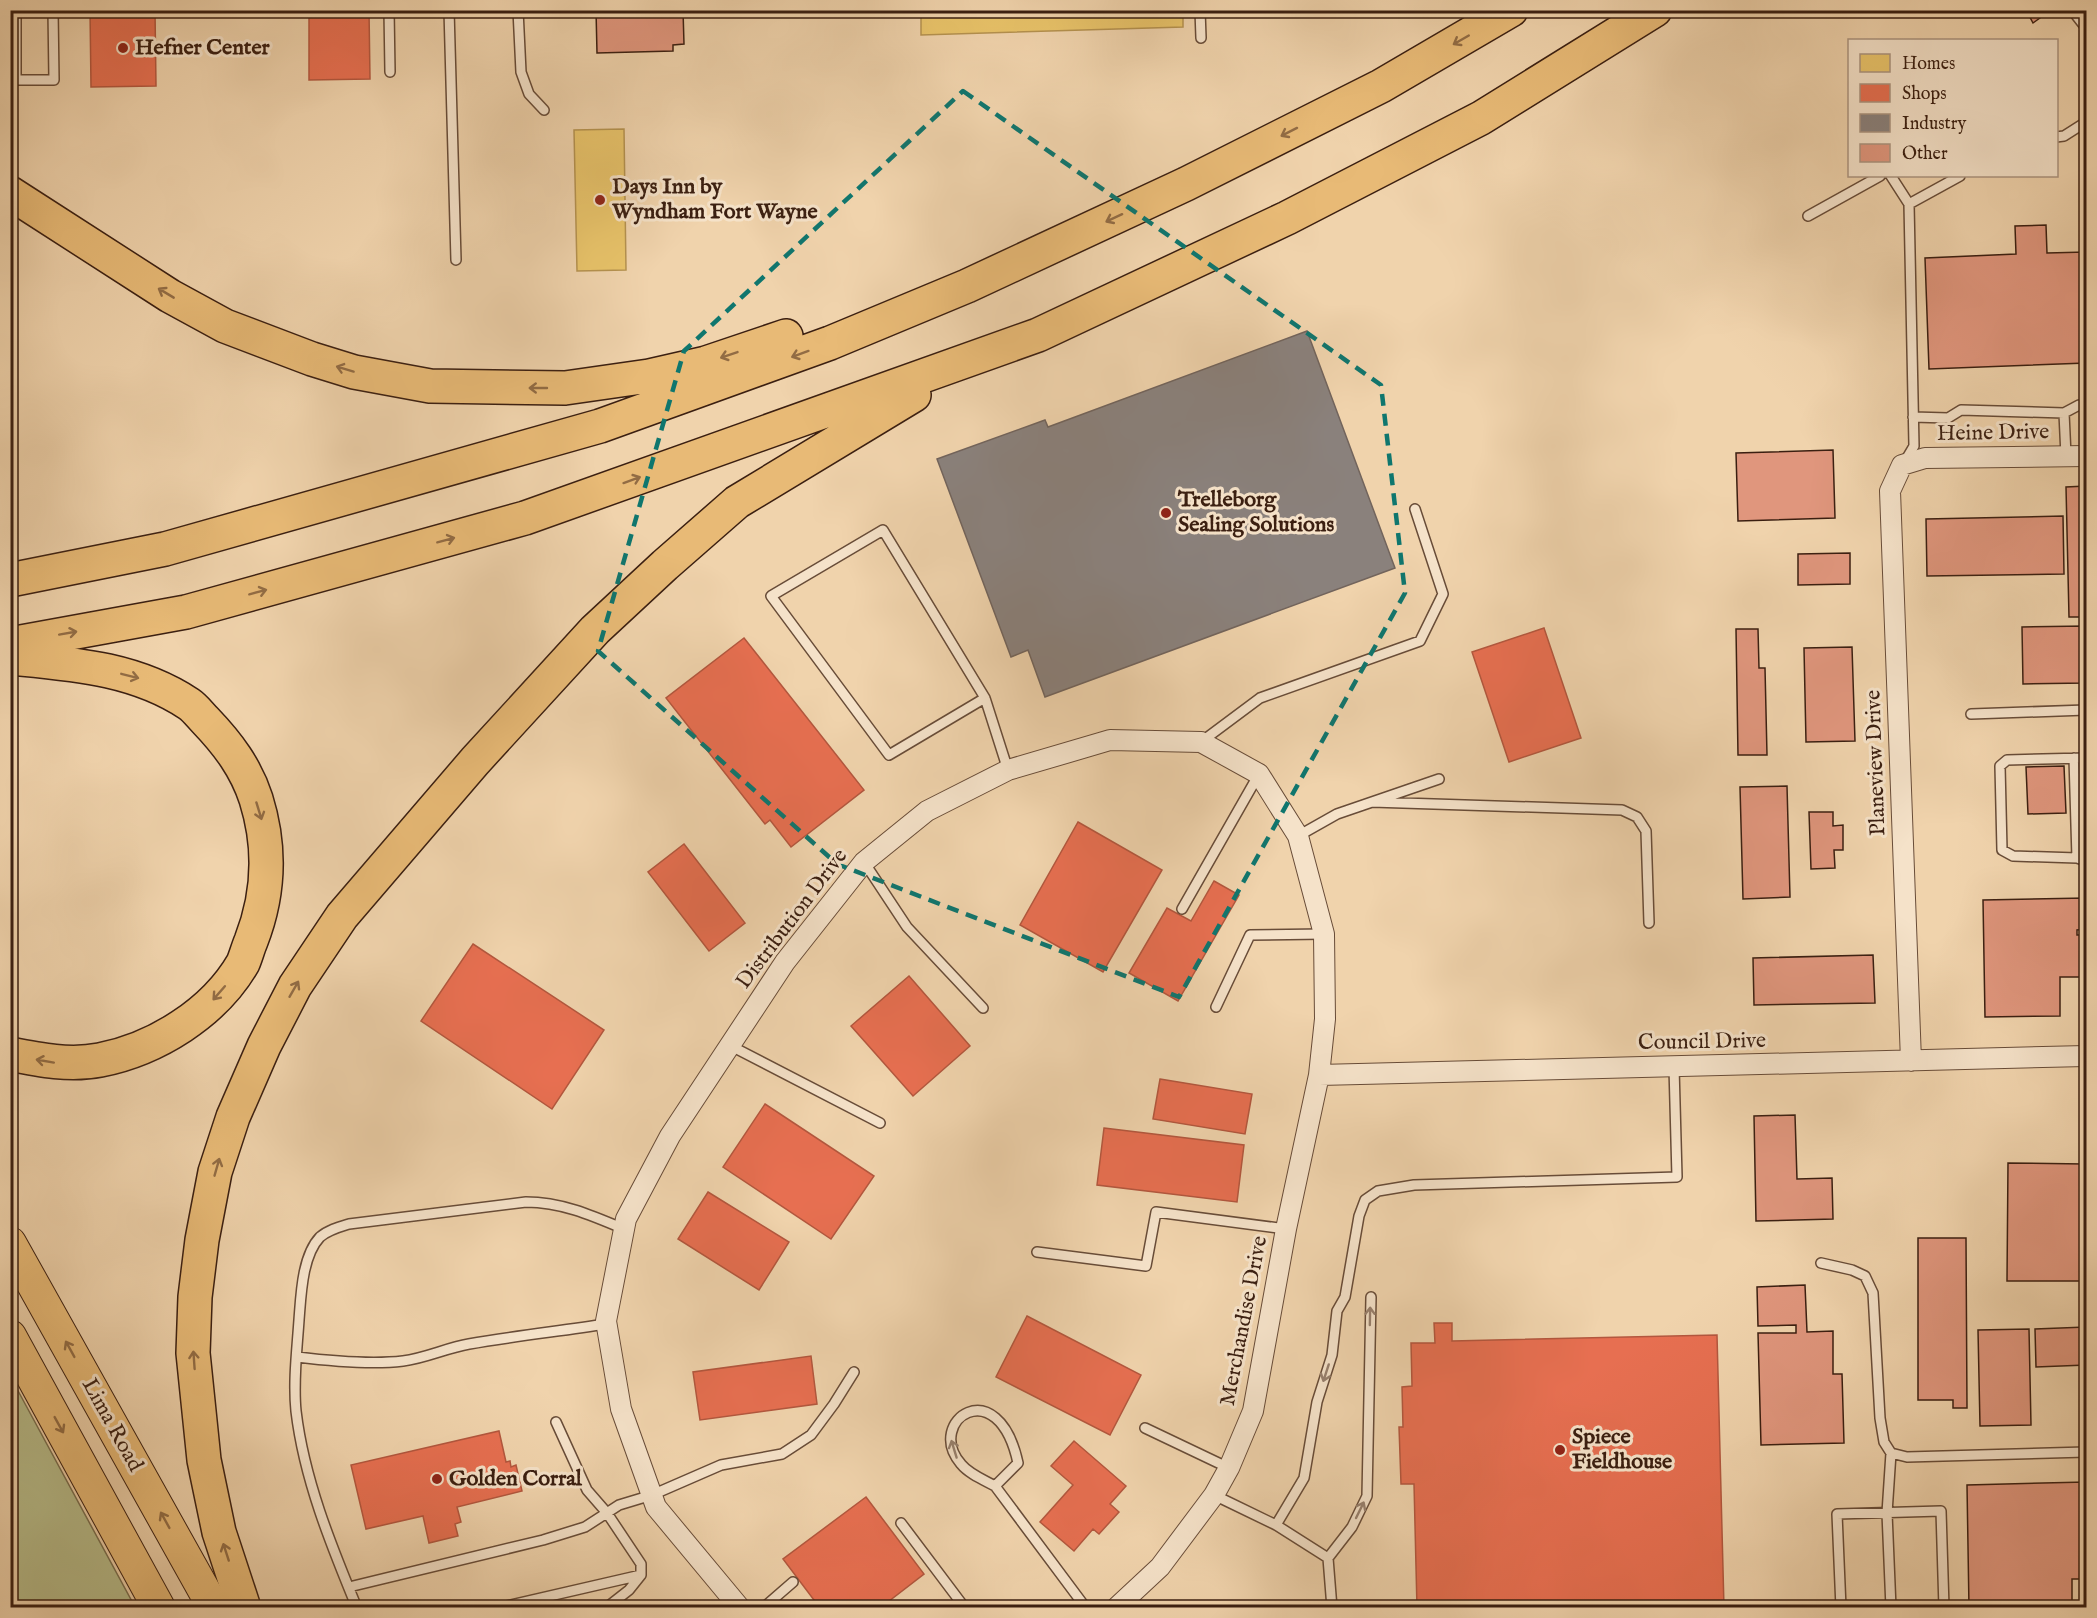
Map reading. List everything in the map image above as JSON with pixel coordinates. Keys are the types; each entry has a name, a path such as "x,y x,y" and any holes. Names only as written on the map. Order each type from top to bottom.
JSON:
{"highway":[{"path":"10,580 165,549 600,426 830,344 967,286 1186,184 1370,92 1511,10"},
{"path":"10,644 186,612 525,518 1038,335 1287,218 1481,118 1655,10"},
{"path":"10,193 170,296 225,326 312,359 354,372 430,386 565,388 649,376 706,363 787,335 967,286"},
{"path":"244,1608 219,1532 204,1460 193,1353 195,1297 202,1240 215,1172 233,1117 264,1046 296,986 342,916 475,761 595,630 665,565 737,502 982,355"},
{"path":"10,658 87,666 143,680 190,705 226,742 249,780 262,819 266,851 266,882 259,920 243,963 217,996 184,1026 141,1048 99,1060 53,1063 10,1054"},
{"name":"Lima Road","path":"10,1243 214,1608"},
{"name":"Lima Road","path":"10,1336 159,1608"}],"street":[{"name":"Heine Drive","path":"1902,465 1924,458 2086,456"},
{"name":"Planeview Drive","path":"1902,465 1890,491 1911,1061"},
{"name":"Distribution Drive","path":"740,1608 656,1507 621,1409 606,1324 626,1219 670,1136 785,962 864,862 927,811 1008,770 1110,740 1201,742 1259,774 1298,836 1324,934 1325,1019 1319,1075"},
{"name":"Council Drive","path":"1319,1075 2086,1056"},
{"name":"Merchandise Drive","path":"1116,1608 1160,1568 1214,1495 1229,1467 1253,1411 1286,1229 1319,1075"}],"lane":[{"path":"16,10 16,80 54,80 53,10"},
{"path":"388,10 390,72"},
{"path":"449,10 456,260"},
{"path":"518,10 521,72 529,94 544,110"},
{"path":"1200,10 1201,38"},
{"path":"2072,10 2086,28"},
{"path":"2058,137 2064,136 2086,122"},
{"path":"1808,216 1878,177"},
{"path":"1892,177 1909,204 1914,446 1902,465"},
{"path":"1909,204 1958,177"},
{"path":"1913,417 1948,418 1961,410 2064,413 2079,405 2086,405"},
{"path":"2064,413 2066,456"},
{"path":"1201,742 1260,698 1420,640 1443,594 1415,509"},
{"path":"985,698 889,755 771,596 883,530 985,698 1008,770"},
{"path":"1971,714 2086,710"},
{"path":"2074,758 2077,858"},
{"path":"2086,758 2007,760 2000,766 2002,850 2013,856 2077,858 2086,861"},
{"path":"1182,909 1259,774"},
{"path":"1298,836 1337,814 1439,779"},
{"path":"1372,802 1622,810 1637,817 1646,831 1649,923"},
{"path":"864,862 907,927 983,1008"},
{"path":"1216,1007 1250,935 1324,934"},
{"path":"731,1046 880,1123"},
{"path":"1276,1525 1304,1478 1317,1402 1332,1355 1337,1311 1345,1297 1359,1216 1365,1200 1378,1191 1414,1185 1677,1177 1674,1067"},
{"path":"357,1608 332,1547 302,1449 296,1409 301,1287 311,1250 321,1236 332,1229 349,1224 526,1202 546,1202 575,1209 624,1229"},
{"path":"1037,1251 1146,1266 1156,1212 1286,1229"},
{"path":"1821,1263 1865,1276 1873,1293 1880,1418 1884,1442 1892,1453 1907,1457 2086,1452"},
{"path":"1332,1608 1328,1558 1352,1527 1367,1496 1371,1297"},
{"path":"297,1358 334,1361 402,1361 469,1344 606,1324"},
{"path":"349,1587 543,1540 585,1527 619,1505 652,1495 721,1466 782,1454 811,1435 854,1372"},
{"path":"995,1486 1018,1463 1014,1445 997,1418 978,1410 965,1413 954,1424 951,1441 954,1455 962,1466 995,1486 1086,1608"},
{"path":"556,1422 587,1490 607,1513 641,1564 641,1575 629,1590 606,1608"},
{"path":"1145,1428 1229,1467"},
{"path":"1891,1608 1887,1513 1892,1453"},
{"path":"1214,1495 1276,1525 1328,1558"},
{"path":"1841,1608 1837,1514 1941,1511 1944,1608"},
{"path":"901,1523 965,1608"},
{"path":"498,1608 641,1575"},
{"path":"763,1608 793,1582"}],"highlighted area":[{"path":"963,91 1381,385 1405,593 1179,997 837,864 598,651 684,351"}],"green space":[{"path":"10,1376 135,1607 11,1607"}],"building: Homes":[{"path":"921,10 1183,10 1183,27 921,35"},
{"name":"Days Inn by Wyndham Fort Wayne","path":"624,129 626,270 577,271 574,130"}],"building: Shops":[{"name":"Hefner Center","path":"90,10 155,10 156,86 91,87"},
{"name":"Hefner Center","path":"309,10 369,10 370,79 309,80"},
{"path":"1544,628 1581,738 1509,762 1472,652"},
{"path":"744,638 864,790 791,847 770,820 765,824 666,698"},
{"path":"1078,822 1162,870 1103,972 1020,925"},
{"path":"684,844 745,923 709,951 648,872"},
{"path":"1214,881 1239,895 1178,1001 1129,973 1167,908 1191,921"},
{"path":"473,944 604,1030 552,1109 421,1021"},
{"path":"909,976 970,1046 913,1096 851,1026"},
{"path":"1160,1079 1252,1094 1245,1134 1153,1119"},
{"path":"765,1104 874,1176 831,1239 723,1167"},
{"path":"1104,1128 1244,1145 1237,1202 1097,1185"},
{"path":"708,1192 789,1242 759,1290 678,1239"},
{"path":"1027,1316 1141,1375 1110,1435 996,1377"},
{"name":"Spiece Fieldhouse","path":"1434,1323 1452,1323 1452,1341 1717,1335 1724,1608 1417,1608 1414,1484 1401,1484 1399,1427 1403,1427 1402,1387 1412,1386 1411,1343 1435,1343"},
{"path":"811,1356 817,1404 700,1420 693,1372"},
{"name":"Golden Corral","path":"499,1431 506,1462 510,1461 511,1467 516,1465 522,1491 457,1507 461,1522 455,1524 458,1536 429,1543 423,1516 366,1529 351,1465"},
{"path":"1074,1441 1126,1486 1110,1504 1119,1512 1099,1534 1093,1529 1074,1551 1040,1522 1073,1485 1051,1466"},
{"path":"866,1497 924,1574 880,1608 820,1608 783,1559"}],"building: Industry":[{"name":"Trelleborg Sealing Solutions","path":"1307,331 1395,568 1045,697 1028,650 1011,657 937,459 1045,420 1048,427"}],"building: Other":[{"path":"596,10 683,10 684,44 673,45 673,51 597,53"},
{"path":"2026,10 2051,10 2033,23"},
{"path":"2046,225 2047,253 2086,252 2086,363 1929,369 1925,258 2016,254 2015,226"},
{"path":"1833,450 1835,518 1738,521 1736,453"},
{"path":"2086,486 2086,617 2069,617 2066,487"},
{"path":"2063,516 2064,574 1927,576 1926,519"},
{"path":"1850,553 1850,584 1798,585 1798,554"},
{"path":"2086,626 2086,683 2023,684 2022,627"},
{"path":"1736,629 1758,629 1759,668 1765,668 1767,755 1738,755"},
{"path":"1852,647 1855,741 1806,742 1804,648"},
{"path":"2064,766 2066,813 2028,814 2026,767"},
{"path":"1787,786 1790,897 1743,899 1740,787"},
{"path":"1809,812 1833,812 1833,826 1843,825 1843,850 1834,850 1835,868 1811,869"},
{"path":"2086,898 2086,929 2077,930 2077,935 2086,935 2086,977 2060,977 2060,1016 1985,1017 1983,900"},
{"path":"1873,955 1875,1003 1754,1005 1753,958"},
{"path":"2084,1086 2086,1086 2086,1281 2007,1281 2008,1163 2084,1164"},
{"path":"1795,1115 1797,1179 1832,1178 1833,1219 1756,1221 1754,1116"},
{"path":"1918,1238 1966,1238 1967,1408 1953,1408 1953,1400 1918,1400"},
{"path":"1805,1285 1807,1332 1833,1331 1833,1374 1842,1374 1844,1443 1761,1445 1758,1333 1796,1333 1796,1325 1758,1326 1757,1287"},
{"path":"2086,1327 2086,1365 2036,1367 2035,1329"},
{"path":"2029,1329 2031,1425 1980,1426 1978,1330"},
{"path":"2086,1482 2086,1579 2072,1579 2072,1608 1969,1608 1967,1485"}],"place":[{"name":"Hefner Center","path":"123,48"},
{"name":"Days Inn by Wyndham Fort Wayne","path":"600,200"},
{"name":"Trelleborg Sealing Solutions","path":"1166,513"},
{"name":"Spiece Fieldhouse","path":"1560,1450"},
{"name":"Golden Corral","path":"437,1479"}]}
